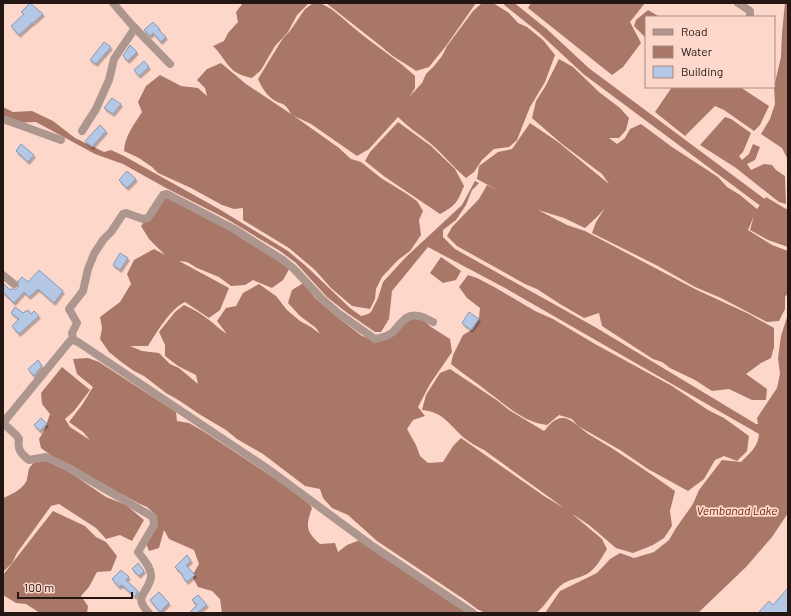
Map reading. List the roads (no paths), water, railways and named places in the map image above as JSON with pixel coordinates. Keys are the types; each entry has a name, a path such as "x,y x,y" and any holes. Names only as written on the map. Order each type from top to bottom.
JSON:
{"street":[{"path":"113,3 170,64"},
{"path":"738,3 750,11 750,16"},
{"path":"82,131 96,109 109,80 114,59 135,28"},
{"path":"3,118 60,140"},
{"path":"73,340 72,333 78,323 68,309 83,291 88,269 94,254 123,214 126,213 144,219 148,218 163,194 167,194 234,229 283,260 338,313 375,338 382,338 392,333 405,319 414,316 419,316 433,322"},
{"path":"3,275 14,284"},
{"path":"73,340 3,423 16,435 18,439 17,445 22,455 29,460 46,457 69,468 153,517 154,525 138,552 149,566 151,576 141,599 142,606 149,613"},
{"path":"73,340 268,469 371,545 473,613"}],"water":[{"path":"243,3 309,3 297,15 288,32 275,46 261,70 252,78 244,76 233,70 213,46 224,41 228,33 238,22 236,12"},
{"path":"313,3 322,4 331,9 415,76 415,88 410,96 422,83 426,74 442,56 447,46 473,11 482,3 493,3 509,13 518,23 527,27 543,40 555,55 545,82 530,107 517,140 509,147 494,149 482,160 474,172 466,178 435,147 398,117 369,149 357,156 311,124 294,116 339,148 351,159 361,162 381,178 417,201 423,211 419,220 421,235 410,251 398,260 382,277 376,289 375,299 370,309 352,306 331,288 315,270 289,248 243,220 243,208 234,209 222,205 191,188 158,173 139,158 124,151 128,135 142,112 138,102 146,86 160,75 181,86 198,88 207,96 205,88 197,80 207,69 221,63 246,84 291,114 284,105 269,96 263,89 258,79 283,38 290,31 305,9"},
{"path":"326,3 476,3 446,46 429,67 416,71 390,54"},
{"path":"531,3 645,3 630,22 641,43 623,67 612,75 528,8"},
{"path":"785,3 788,3 788,160 782,148 761,134 770,119 775,104 774,88 781,57"},
{"path":"648,10 658,16 645,16 645,37 634,26 636,20"},
{"path":"559,59 573,67 599,92 620,108 629,118 626,130 619,138 609,138 617,144 625,138 630,129 641,124 672,147 718,177 727,187 740,195 757,209 766,197 786,209 788,208 788,247 768,240 750,230 754,216 748,230 772,245 788,251 788,293 785,297 785,309 779,321 767,322 721,298 695,287 658,266 592,233 596,222 605,208 585,228 564,218 538,210 567,225 585,231 695,289 749,314 774,328 774,347 771,358 746,374 767,389 766,400 752,400 729,389 712,391 662,362 653,359 602,326 599,313 584,318 537,289 525,284 457,246 447,236 452,227 479,199 487,185 499,191 477,179 479,166 498,152 512,149 530,123 558,142 609,184 602,174 562,144 532,118 536,101"},
{"path":"671,88 742,88 769,106 760,125 754,131 724,110 715,106 685,136 655,112"},
{"name":"Vembanad Lake","path":"3,107 13,112 32,111 53,121 75,138 104,152 111,150 124,156 219,209 288,251 350,308 361,316 371,312 378,298 383,282 406,257 462,205 475,181 479,183 472,190 466,205 456,220 443,230 443,237 455,249 595,327 756,424 758,424 757,418 777,388 780,374 778,358 781,336 788,314 788,513 772,537 746,567 698,613 545,613 560,591 597,573 610,559 620,553 634,558 654,552 669,540 693,504 699,490 722,460 741,462 755,446 759,438 759,434 505,288 428,247 392,291 389,319 381,332 375,332 327,297 296,263 280,251 225,218 123,164 95,154 36,122 12,123 3,117"},
{"path":"725,117 731,119 751,133 743,152 739,156 742,160 749,154 753,144 760,147 755,160 747,164 751,170 764,164 772,165 776,170 785,176 786,204 779,202 736,168 700,145"},
{"path":"398,122 431,146 455,169 464,186 455,203 440,214 385,177 365,161 370,152"},
{"path":"165,195 178,200 291,266 283,280 272,288 253,280 245,285 231,286 219,277 187,262 179,261 229,288 220,310 209,318 185,302 179,305 169,315 148,346 130,346 142,351 159,353 170,364 179,368 198,384 196,375 178,366 165,356 165,345 159,332 175,312 184,305 203,316 227,334 217,321 226,308 236,306 243,293 259,284 276,296 287,310 300,321 320,334 316,328 300,316 288,303 292,290 305,282 314,297 336,316 362,336 372,339 385,336 405,314 419,316 431,327 450,339 452,352 430,384 418,407 425,416 413,420 407,429 420,456 428,463 443,462 453,446 461,438 544,496 564,508 484,450 465,439 441,416 422,410 426,395 440,373 450,369 509,410 544,431 557,419 564,418 570,420 590,435 612,448 675,491 670,511 672,526 664,538 653,545 633,553 616,548 589,525 571,513 602,539 607,549 590,572 570,580 560,586 536,613 485,613 377,541 348,515 332,508 323,498 320,489 305,486 263,454 166,393 109,352 100,339 102,328 100,317 120,302 131,284 127,274 134,260 154,249 165,255 149,239 141,226"},
{"path":"441,257 461,271 456,280 443,283 430,273"},
{"path":"468,275 477,278 535,311 553,319 672,386 708,410 724,418 749,436 747,451 737,461 724,456 715,460 704,479 688,491 648,469 620,450 578,426 572,419 559,415 547,425 530,420 515,412 451,364 453,355 463,335 473,329 479,318 480,308 467,298 459,287"},
{"path":"88,358 99,362 176,412 177,421 189,423 203,431 306,499 312,508 308,528 320,544 335,543 338,552 347,545 360,540 468,613 222,613 220,599 212,591 198,587 192,576 199,564 194,550 169,539 164,530 159,548 149,551 145,540 156,515 147,507 56,459 41,448 39,439 44,431 50,414 42,404 41,393 62,367 90,390 74,411 65,419 70,427 90,440 83,432 69,422 93,387 77,374 73,359"},
{"path":"47,461 62,467 106,497 126,505 144,520 132,541 120,535 106,539 96,528 59,504 51,506 17,553 12,563 3,572 3,498 14,493 24,485 29,469 34,462"},
{"path":"53,511 85,526 96,537 106,542 117,556 111,571 97,572 89,587 81,596 88,606 87,613 40,613 26,604 16,603 3,595 3,575"}],"waterway":[{"path":"508,3 543,31 586,71 762,202"}]}
